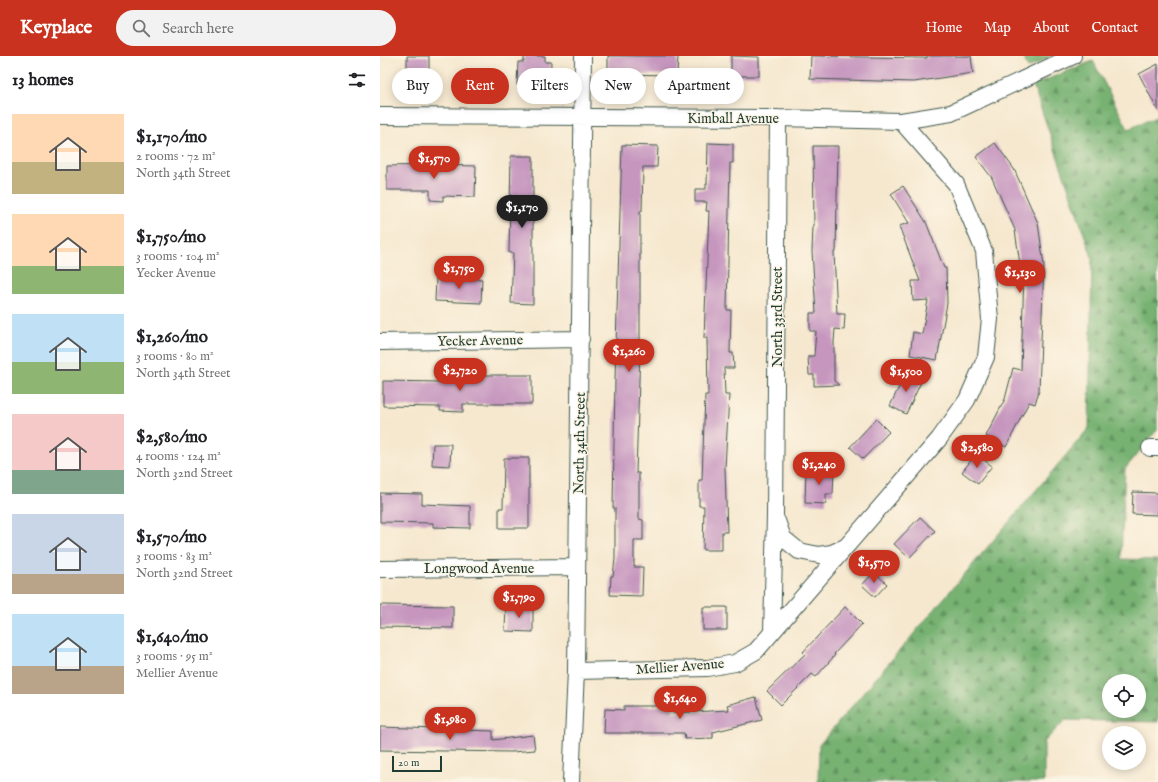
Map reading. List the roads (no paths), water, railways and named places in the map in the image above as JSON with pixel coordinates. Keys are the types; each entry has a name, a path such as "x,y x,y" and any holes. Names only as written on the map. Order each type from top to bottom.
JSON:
{"street":[{"name":"North 34th Street","path":"571,782 576,671 581,338 583,56"},
{"name":"Kimball Avenue","path":"380,116 901,120 952,113 1073,56"},
{"name":"North 33rd Street","path":"772,632 775,516 778,118"},
{"name":"Mellier Avenue","path":"576,671 707,668 735,662 756,651 939,439 966,400 986,357 990,319 984,251 956,184 901,120"},
{"name":"Yecker Avenue","path":"380,342 581,338"},
{"name":"North 33rd Street","path":"775,516 783,538 799,551 819,555 832,553 849,545"},
{"name":"Longwood Avenue","path":"380,569 577,567"}]}
